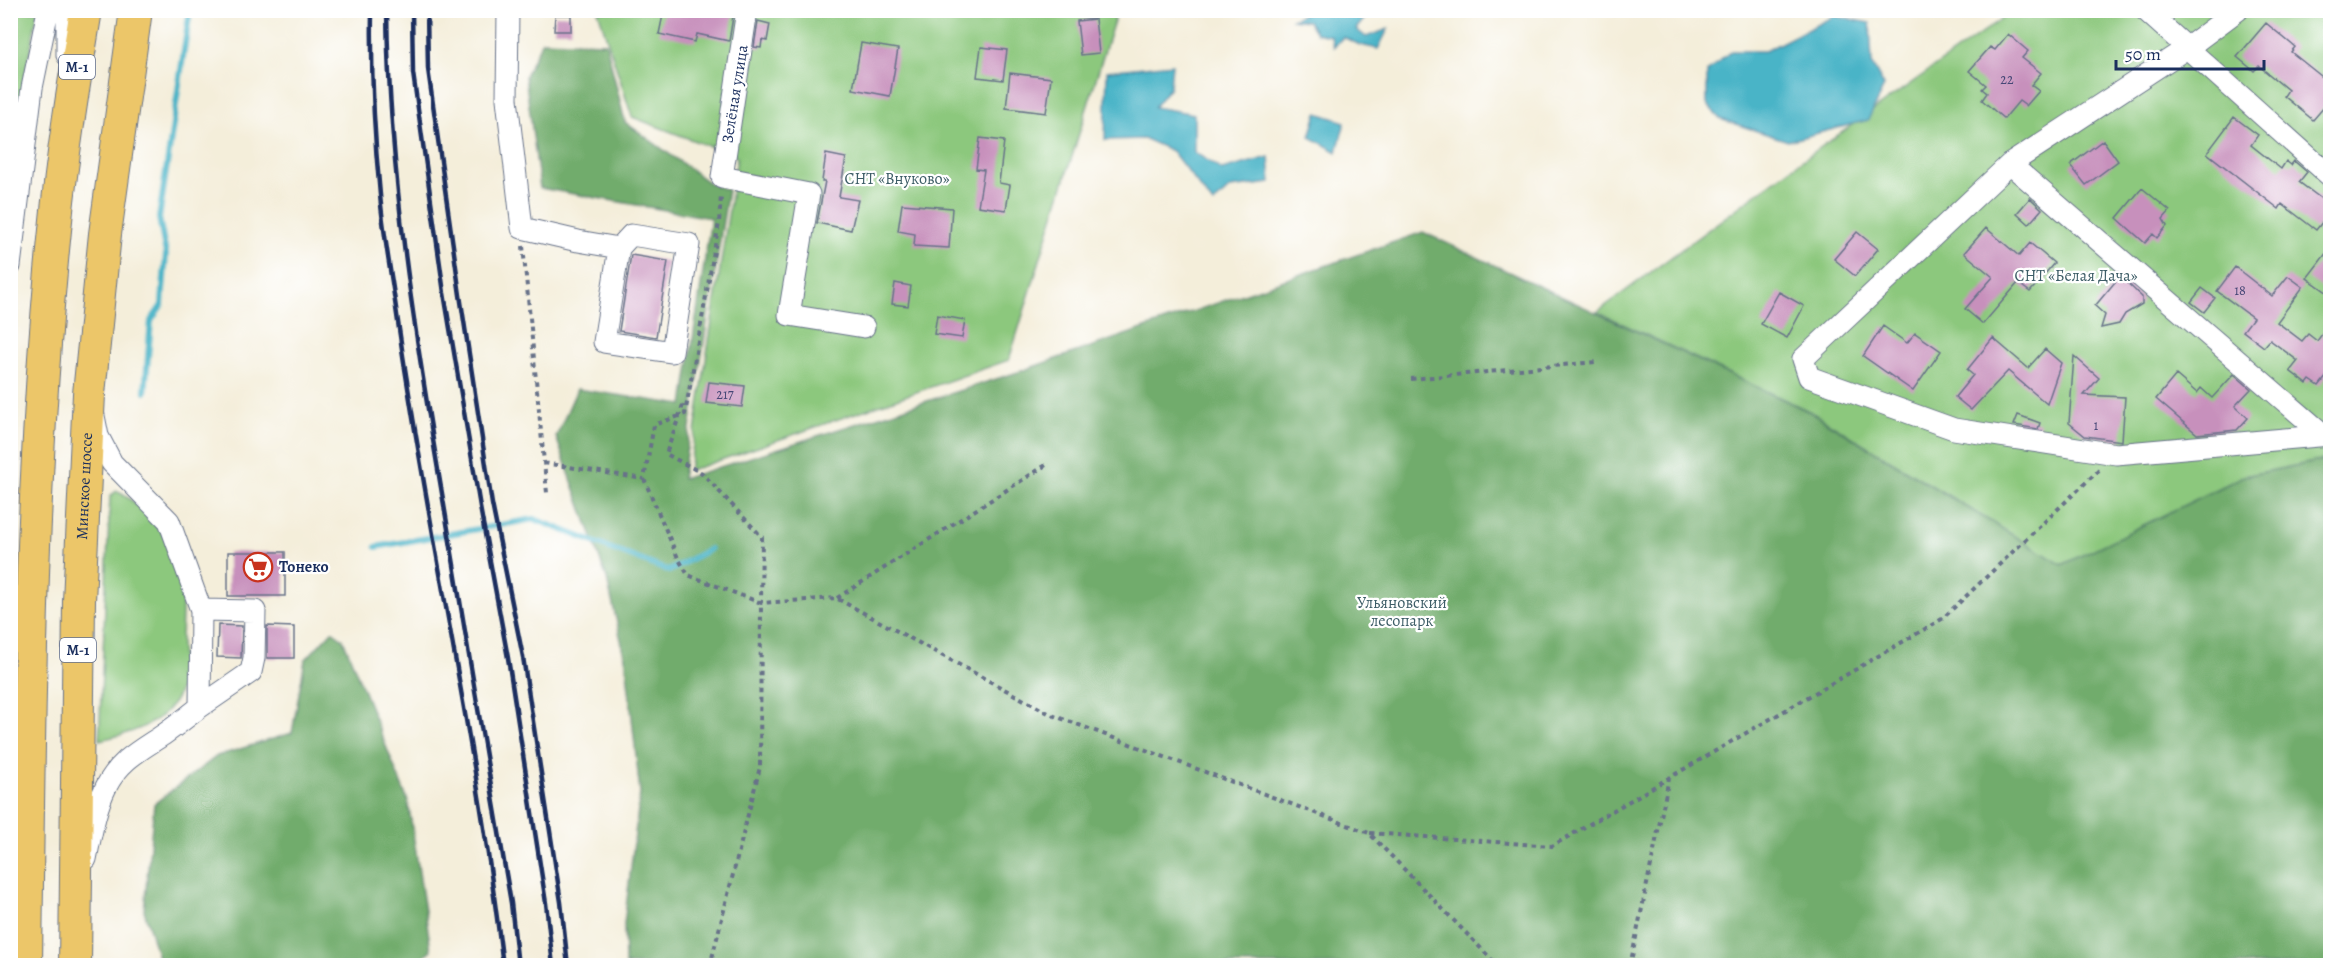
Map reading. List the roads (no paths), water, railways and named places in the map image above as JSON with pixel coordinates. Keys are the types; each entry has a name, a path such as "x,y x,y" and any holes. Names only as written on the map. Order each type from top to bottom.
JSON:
{"highway":[{"name":"М-1","path":"26,966 20,614 39,432 55,230 68,124 86,10"},
{"name":"Минское шоссе","path":"75,966 79,601 89,394 105,234 136,10"}],"street":[{"path":"10,266 32,88 48,10"},
{"path":"67,10 68,124"},
{"path":"508,10 507,99 522,228 619,248"},
{"name":"Зелёная улица","path":"747,10 722,177 809,194 789,315 864,327"},
{"path":"2145,10 2331,176"},
{"path":"2238,10 2187,48 2010,164 1803,359 1809,377 1954,429 2116,454 2328,435"},
{"path":"2010,164 2328,435"},
{"path":"631,235 689,244 672,352 604,342 619,248 631,235"},
{"path":"89,394 98,436 112,462 169,521 201,610 200,707"},
{"path":"75,906 97,809 106,787 118,768 134,752 251,672 255,658 255,611 201,610"}],"water":[{"path":"1367,10 1375,12 1365,18 1356,29 1366,37 1388,29 1378,49 1360,45 1343,37 1334,47 1331,36 1316,33 1308,21 1292,19 1306,13 1305,11 1329,13 1340,11 1348,17"},
{"path":"1834,16 1870,23 1872,64 1884,86 1868,120 1788,141 1720,119 1707,104 1707,72 1731,51 1765,51"},
{"path":"1172,64 1170,87 1154,107 1194,114 1194,152 1222,170 1269,157 1271,183 1230,188 1213,204 1172,151 1145,139 1105,140 1107,71"},
{"path":"1317,113 1345,122 1337,152 1310,137"}],"waterway":[{"path":"145,392 151,321 162,305 166,254 159,218 190,10"},
{"path":"376,547 534,519 669,571 710,549"}],"railway":[{"path":"372,10 375,126 384,228 411,409 481,806 503,966"},
{"path":"387,10 393,135 414,321 511,903 518,966"},
{"path":"412,10 413,73 444,293 508,658 546,903 553,966"},
{"path":"427,10 428,69 460,295 492,504 523,657 561,902 568,966"}],"place":[{"name":"Тонеко","path":"258,567"}],"park label":[{"name":"СНТ «Внуково»","path":"897,179"},
{"name":"СНТ «Белая Дача»","path":"2076,276"},
{"name":"Ульяновский лесопарк","path":"1402,612"}]}
